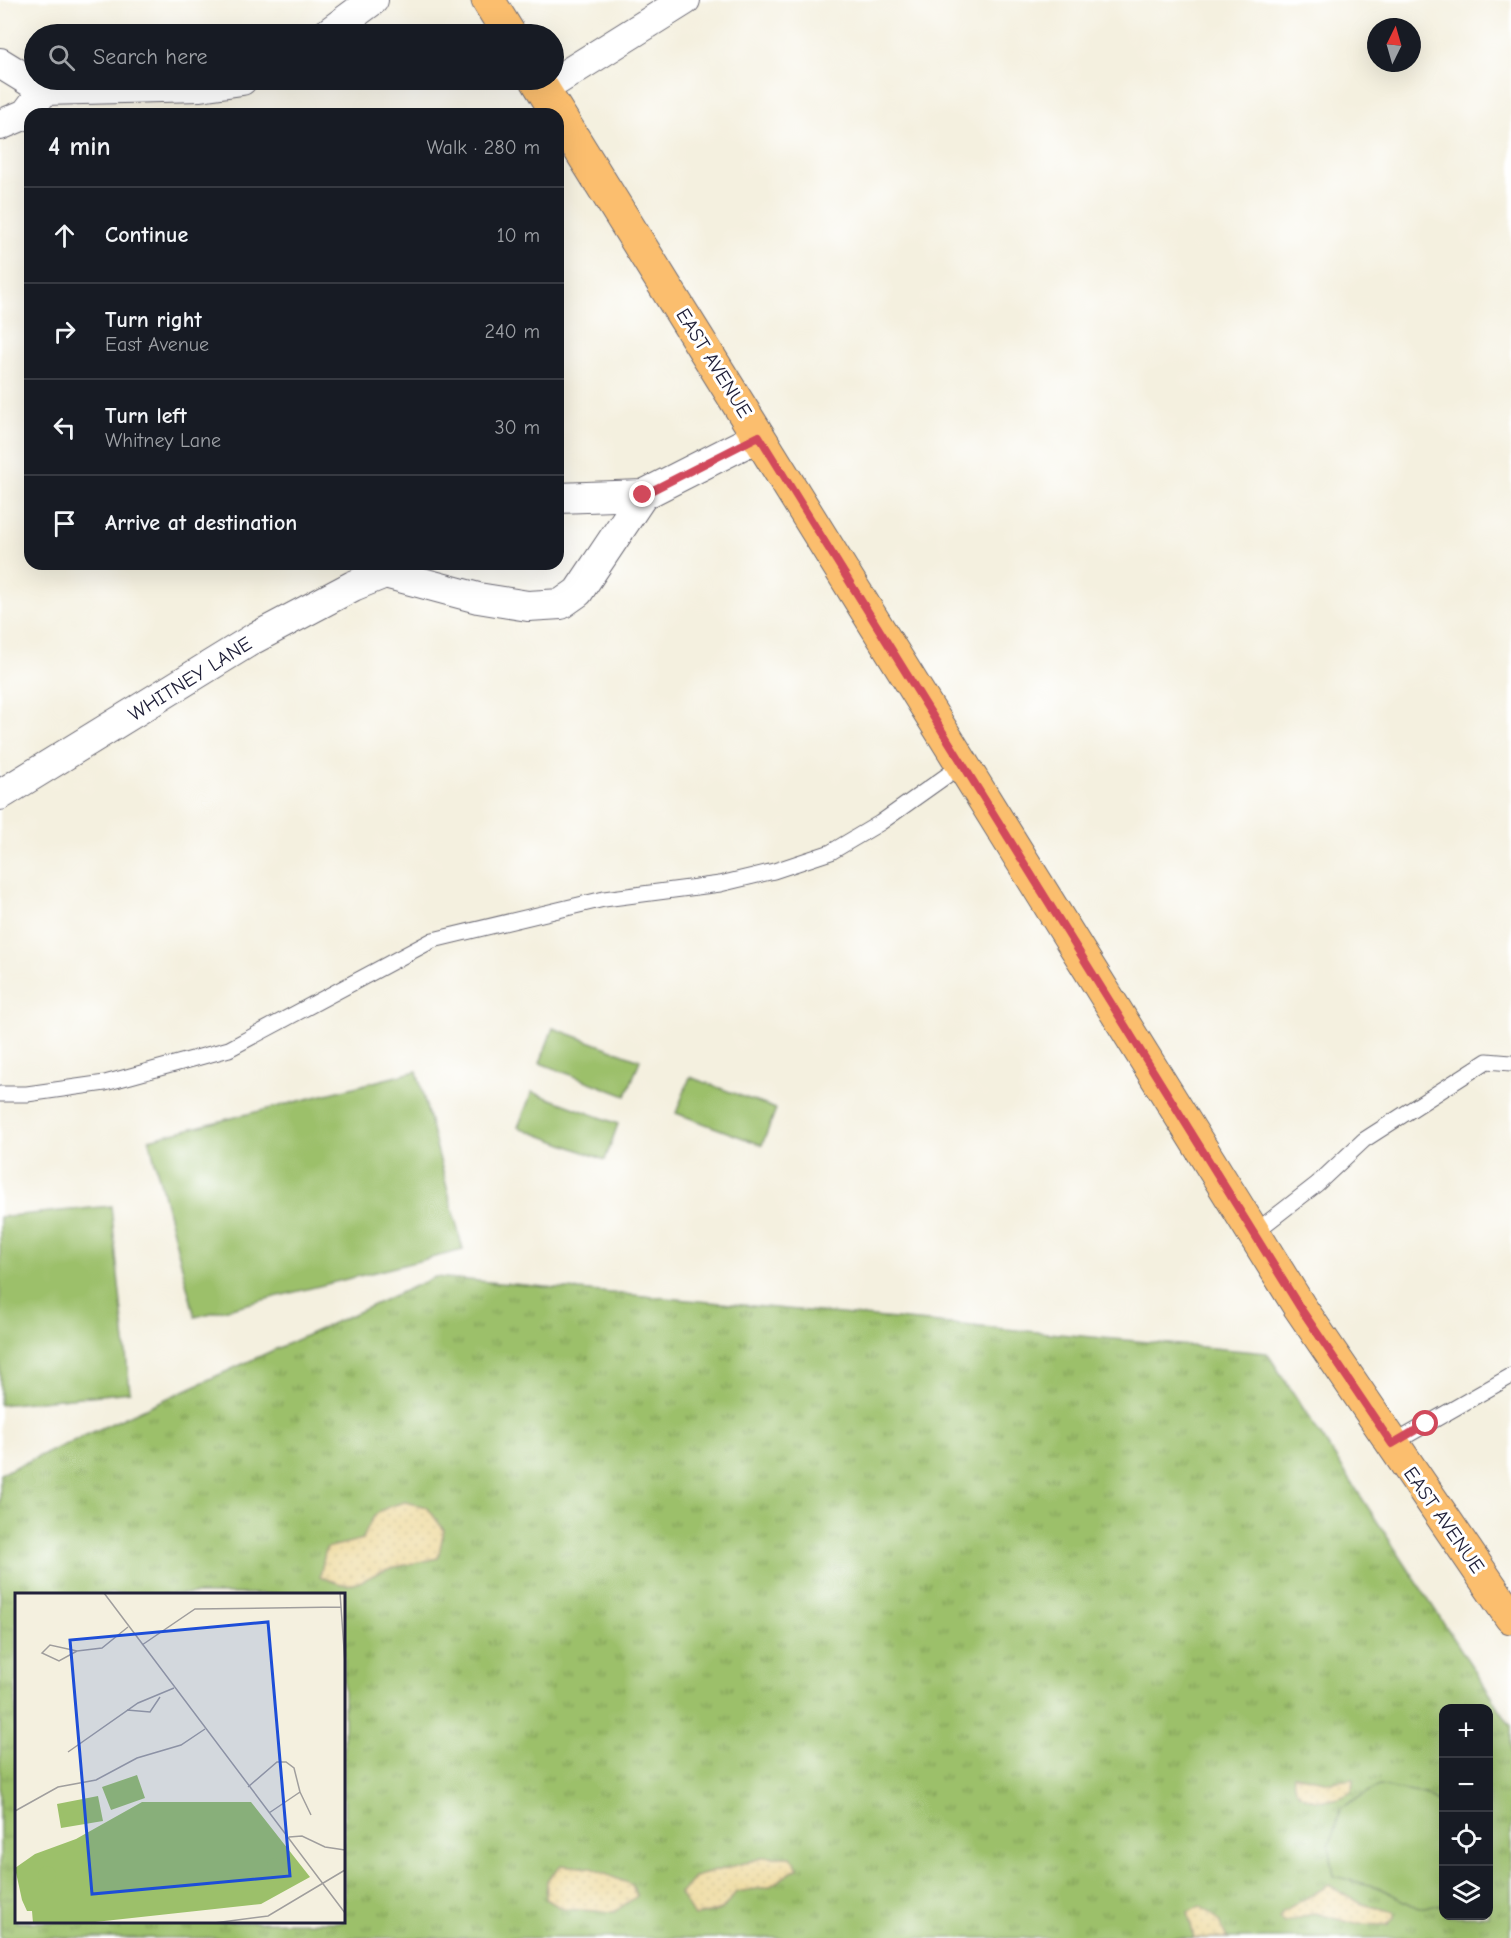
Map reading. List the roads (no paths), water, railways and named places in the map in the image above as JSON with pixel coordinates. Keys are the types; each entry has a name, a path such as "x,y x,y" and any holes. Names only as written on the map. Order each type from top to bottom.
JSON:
{"main road":[{"path":"488,0 503,24"},
{"name":"EAST AVENUE","path":"544,90 555,108"},
{"name":"EAST AVENUE","path":"564,123 1254,1233 1392,1444 1511,1617"}],"street":[{"path":"341,24 374,0"},
{"path":"564,70 685,0"},
{"path":"0,63 24,78"},
{"path":"30,108 44,90"},
{"path":"0,125 24,115"},
{"name":"WHITNEY LANE","path":"564,498 643,495 759,436"},
{"name":"WHITNEY LANE","path":"397,570 478,598 528,606 561,604 578,592 643,495"},
{"name":"WHITNEY LANE","path":"0,795 253,639 353,585 387,570"}],"lane":[{"path":"0,1094 27,1094 105,1083 229,1050 433,940 604,899 720,884 774,871 822,855 880,823 963,764"},
{"path":"1254,1233 1317,1184 1364,1140 1487,1061 1511,1063"},
{"path":"1392,1444 1511,1376"}]}
